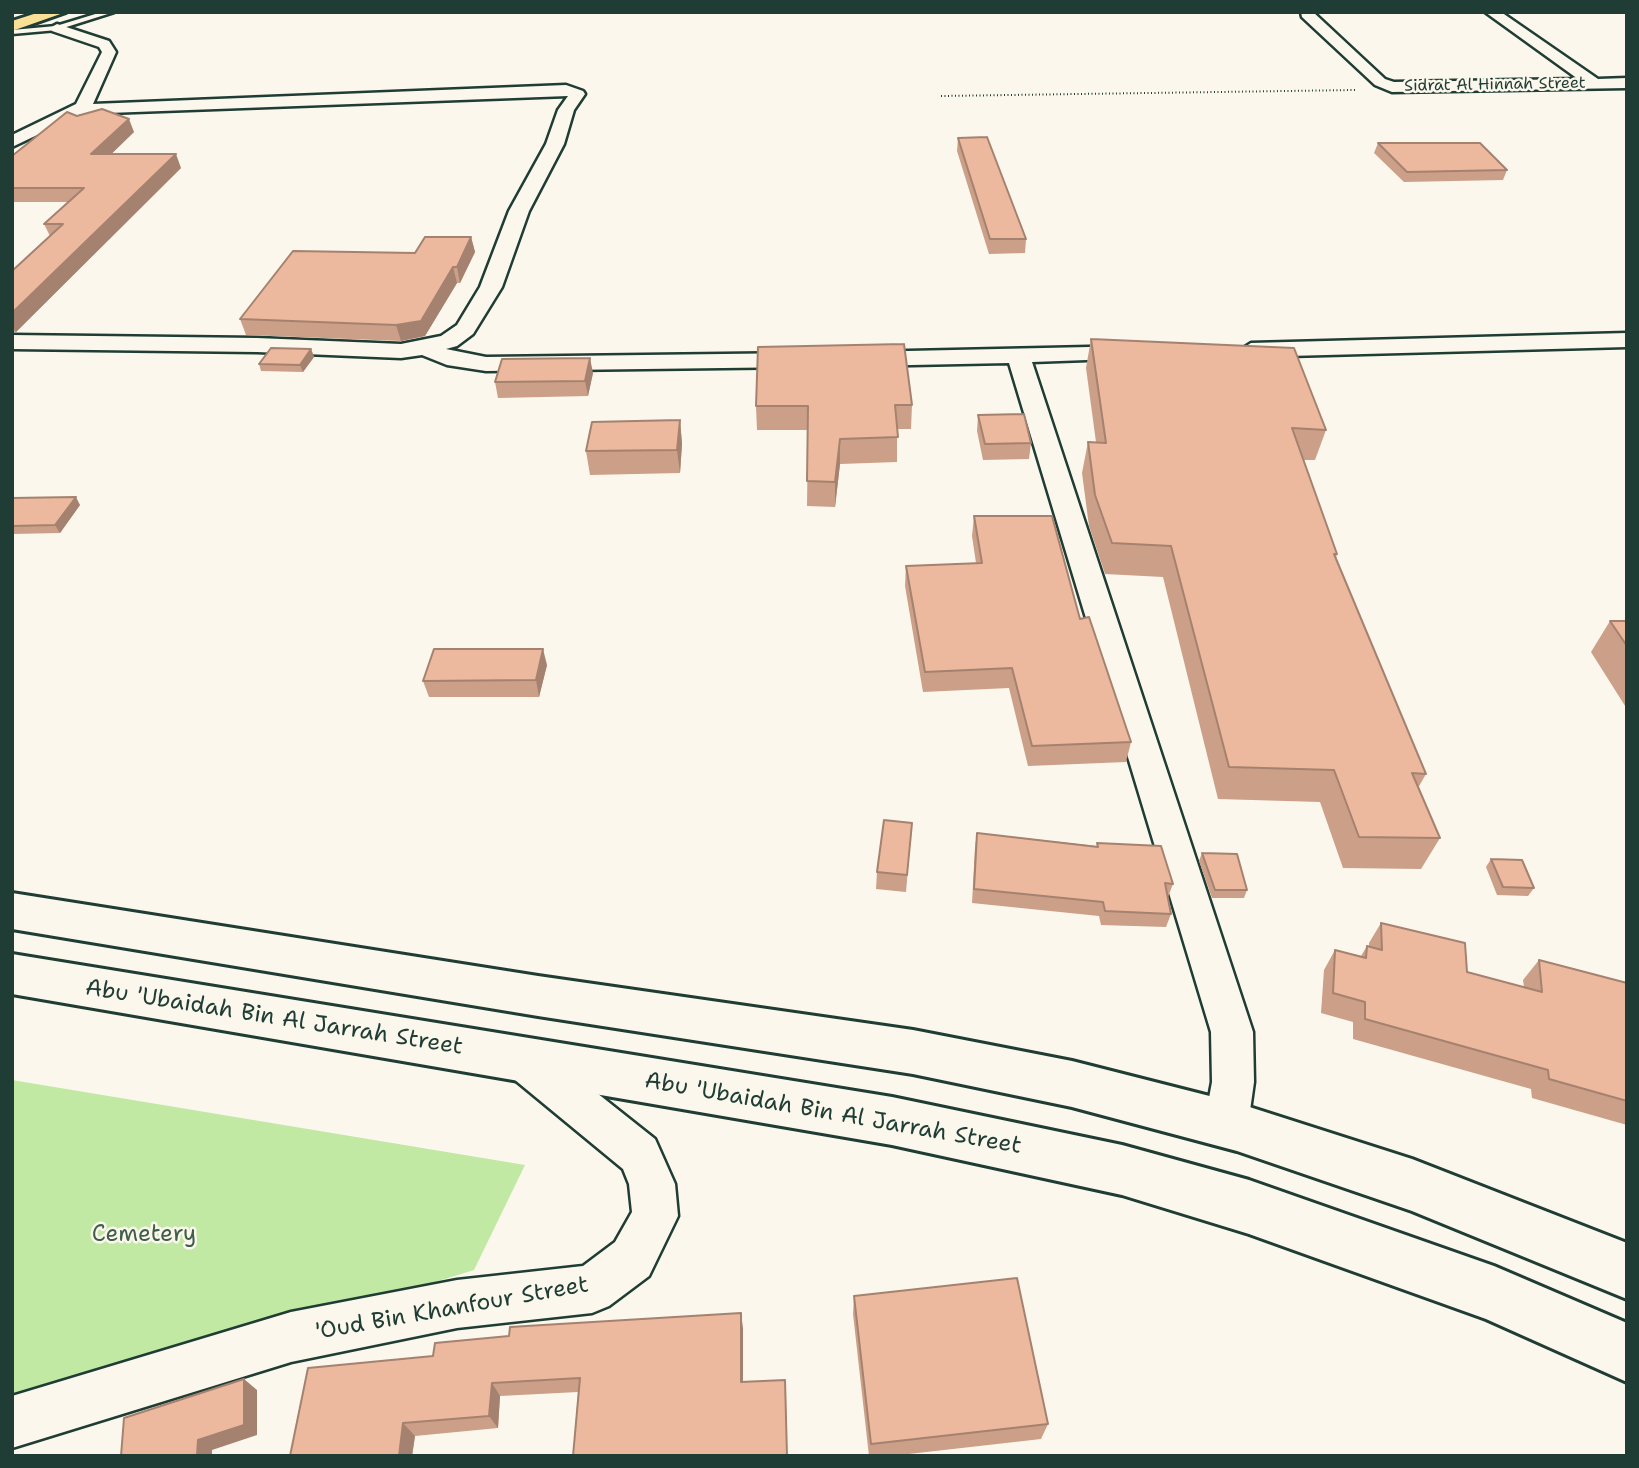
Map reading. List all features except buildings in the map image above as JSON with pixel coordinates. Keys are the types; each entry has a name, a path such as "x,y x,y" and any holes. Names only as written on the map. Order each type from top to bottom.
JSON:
{"highway":[{"path":"12,17 29,12"},
{"path":"12,26 57,20"}],"main road":[{"path":"12,911 538,996 913,1052 1072,1084 1226,1125 1412,1185 1627,1271"},
{"name":"Abu 'Ubaidah Bin Al Jarrah Street","path":"12,975 892,1121 1122,1170 1249,1207 1493,1294 1627,1353"}],"street":[{"path":"1492,12 1594,83"},
{"name":"Sidrat Al Hinnah Street","path":"1307,13 1383,84 1398,88 1627,83"},
{"path":"12,142 79,109 87,102 108,49 100,42 57,20"},
{"path":"12,342 257,345 401,351 425,348 458,335 481,304 500,267 519,211 555,144 562,118 577,95 576,92 79,109"},
{"path":"1234,350 1627,340"},
{"path":"425,348 447,358 486,364 1153,352"},
{"path":"1018,356 1232,1032 1233,1082 1226,1125"},
{"name":"'Oud Bin Khanfour Street","path":"12,1422 291,1336 457,1304 592,1289 632,1259 655,1216 652,1184 639,1154 522,1059"}],"lane":[{"path":"12,32 57,20 111,12"}],"path":[{"path":"941,96 1398,88"}],"green space":[{"name":"Cemetery","path":"12,1080 525,1165 474,1270 12,1413"}]}
